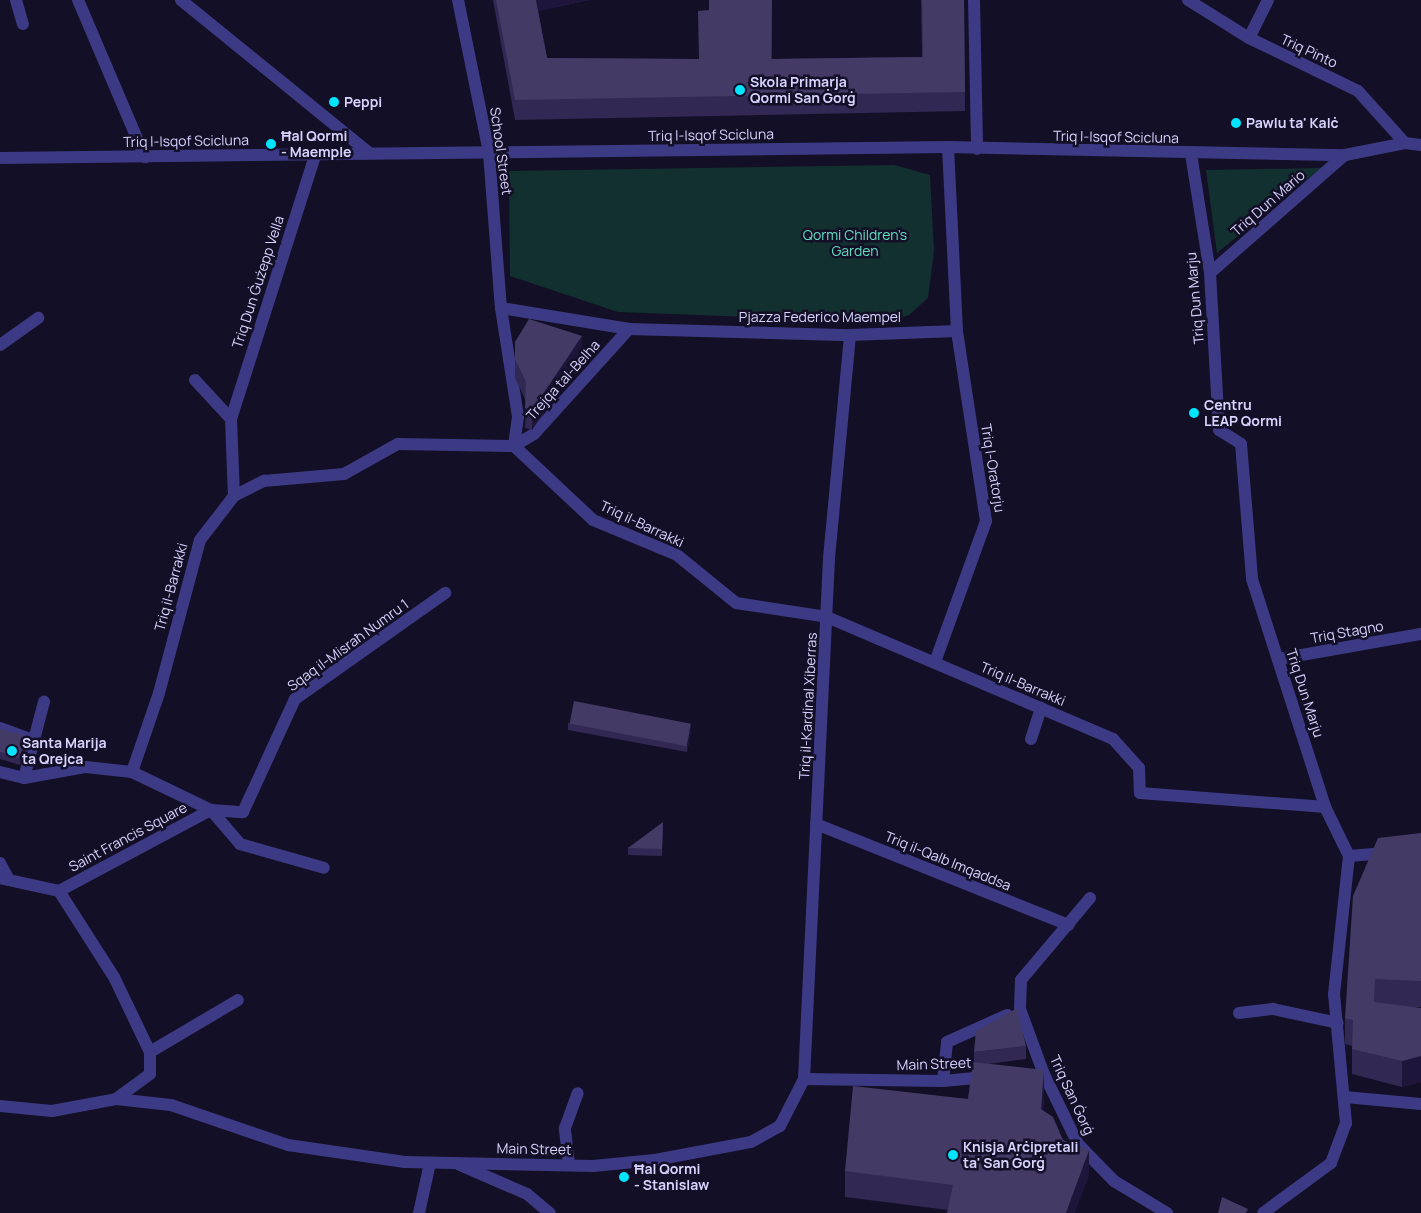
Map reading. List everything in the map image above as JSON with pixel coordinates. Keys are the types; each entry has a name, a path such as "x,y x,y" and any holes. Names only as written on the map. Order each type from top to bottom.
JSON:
{"street":[{"path":"16,0 23,24"},
{"path":"78,0 145,157"},
{"path":"182,0 368,152"},
{"name":"School Street","path":"458,0 489,153 501,308 518,417 514,446"},
{"path":"974,0 977,149"},
{"name":"Triq Pinto","path":"1188,0 1249,38 1358,90 1405,143"},
{"path":"1249,38 1268,0"},
{"name":"Triq l-Isqof Scicluna","path":"0,158 315,155 368,152 489,153 948,147 1191,154 1345,155 1405,143 1421,145"},
{"path":"948,147 957,331"},
{"name":"Triq Dun Marju","path":"1191,154 1210,274 1219,430 1241,444 1252,579 1325,807 1349,856"},
{"name":"Triq Dun Ġużepp Vella","path":"234,496 231,419 315,155"},
{"name":"Triq Dun Mario","path":"1210,274 1345,155"},
{"name":"Pjazza Federico Maempel","path":"501,308 629,328 850,335 957,331"},
{"path":"0,345 38,318"},
{"name":"Trejqa tal-Belha","path":"514,446 534,434 629,328"},
{"name":"Triq l-Oratorju","path":"935,662 986,521 957,331"},
{"name":"Triq il-Kardinal Xiberras","path":"804,1080 827,617 850,335"},
{"path":"195,380 231,419"},
{"name":"Triq il-Barrakki","path":"132,772 159,693 200,540 234,496 264,481 344,474 398,444 514,446 593,520 677,555 736,603 827,617 1112,739 1139,768 1140,793 1325,807"},
{"name":"Sqaq il-Misraħ Numru 1","path":"211,810 243,812 295,699 445,593"},
{"name":"Triq Stagno","path":"1278,658 1421,634"},
{"path":"24,778 44,702"},
{"path":"1031,739 1041,708"},
{"path":"0,728 33,739"},
{"path":"0,772 24,778 86,767 132,772 211,810 240,844 324,868"},
{"name":"Saint Francis Square","path":"59,891 211,810"},
{"name":"Triq il-Qalb Imqaddsa","path":"816,824 1069,926"},
{"path":"1263,1213 1331,1163 1346,1123 1334,994 1349,856 1421,850"},
{"path":"0,863 4,878 59,891 114,977 150,1052 150,1074 116,1099"},
{"name":"Triq San Ġorġ","path":"1090,898 1069,926 1021,980 1020,1009 1043,1072 1078,1144 1114,1181 1167,1213"},
{"path":"150,1052 238,1000"},
{"path":"943,1081 947,1042 1020,1009"},
{"path":"1239,1013 1273,1009 1338,1023"},
{"path":"1025,1074 1043,1072"},
{"name":"Main Street","path":"0,1106 52,1111 116,1099 171,1105 288,1145 324,1153 430,1163 569,1163 655,1160 751,1142 780,1126 804,1080 943,1081 998,1076"},
{"path":"569,1163 565,1128 578,1093"},
{"path":"1345,1097 1421,1104"},
{"path":"419,1213 430,1163"},
{"path":"455,1163 527,1194 550,1213"}],"green space":[{"name":"Qormi Children's Garden","path":"894,165 930,175 934,251 928,298 909,315 887,322 618,312 510,276 509,171"},
{"path":"1321,168 1217,253 1206,170"}],"building":[{"path":"496,0 536,0 547,58 699,59 698,11 709,10 709,0 772,0 771,59 923,57 922,0 964,0 965,92 515,100"},
{"path":"529,319 582,336 532,410 525,408 526,382 515,359 515,342"},
{"path":"574,701 691,724 686,746 570,724"},
{"name":"Santa Marija ta Qrejca","path":"0,729 26,736 20,758 0,752"},
{"path":"663,822 662,849 628,848"},
{"path":"1421,833 1421,981 1375,979 1374,1002 1421,1008 1421,1056 1402,1061 1352,1049 1353,1020 1345,1018 1353,896 1378,838"},
{"path":"1017,1008 1026,1046 974,1052 976,1031"},
{"name":"Knisja Arċipretali ta' San Ġorġ","path":"973,1062 1044,1070 1041,1109 1053,1117 1063,1140 1089,1150 1066,1213 947,1213 953,1185 845,1171 853,1086 968,1099"},
{"path":"1222,1197 1248,1209 1246,1213 1218,1213"}],"place":[{"name":"Skola Primarja Qormi San Ġorġ","path":"740,90"},
{"name":"Peppi","path":"334,102"},
{"name":"Pawlu ta' Kalċ","path":"1236,123"},
{"name":"Ħal Qormi - Maemple","path":"271,144"},
{"name":"Centru LEAP Qormi","path":"1194,413"},
{"name":"Santa Marija ta Qrejca","path":"12,751"},
{"name":"Knisja Arċipretali ta' San Ġorġ","path":"953,1155"},
{"name":"Ħal Qormi - Stanislaw","path":"624,1177"}]}
